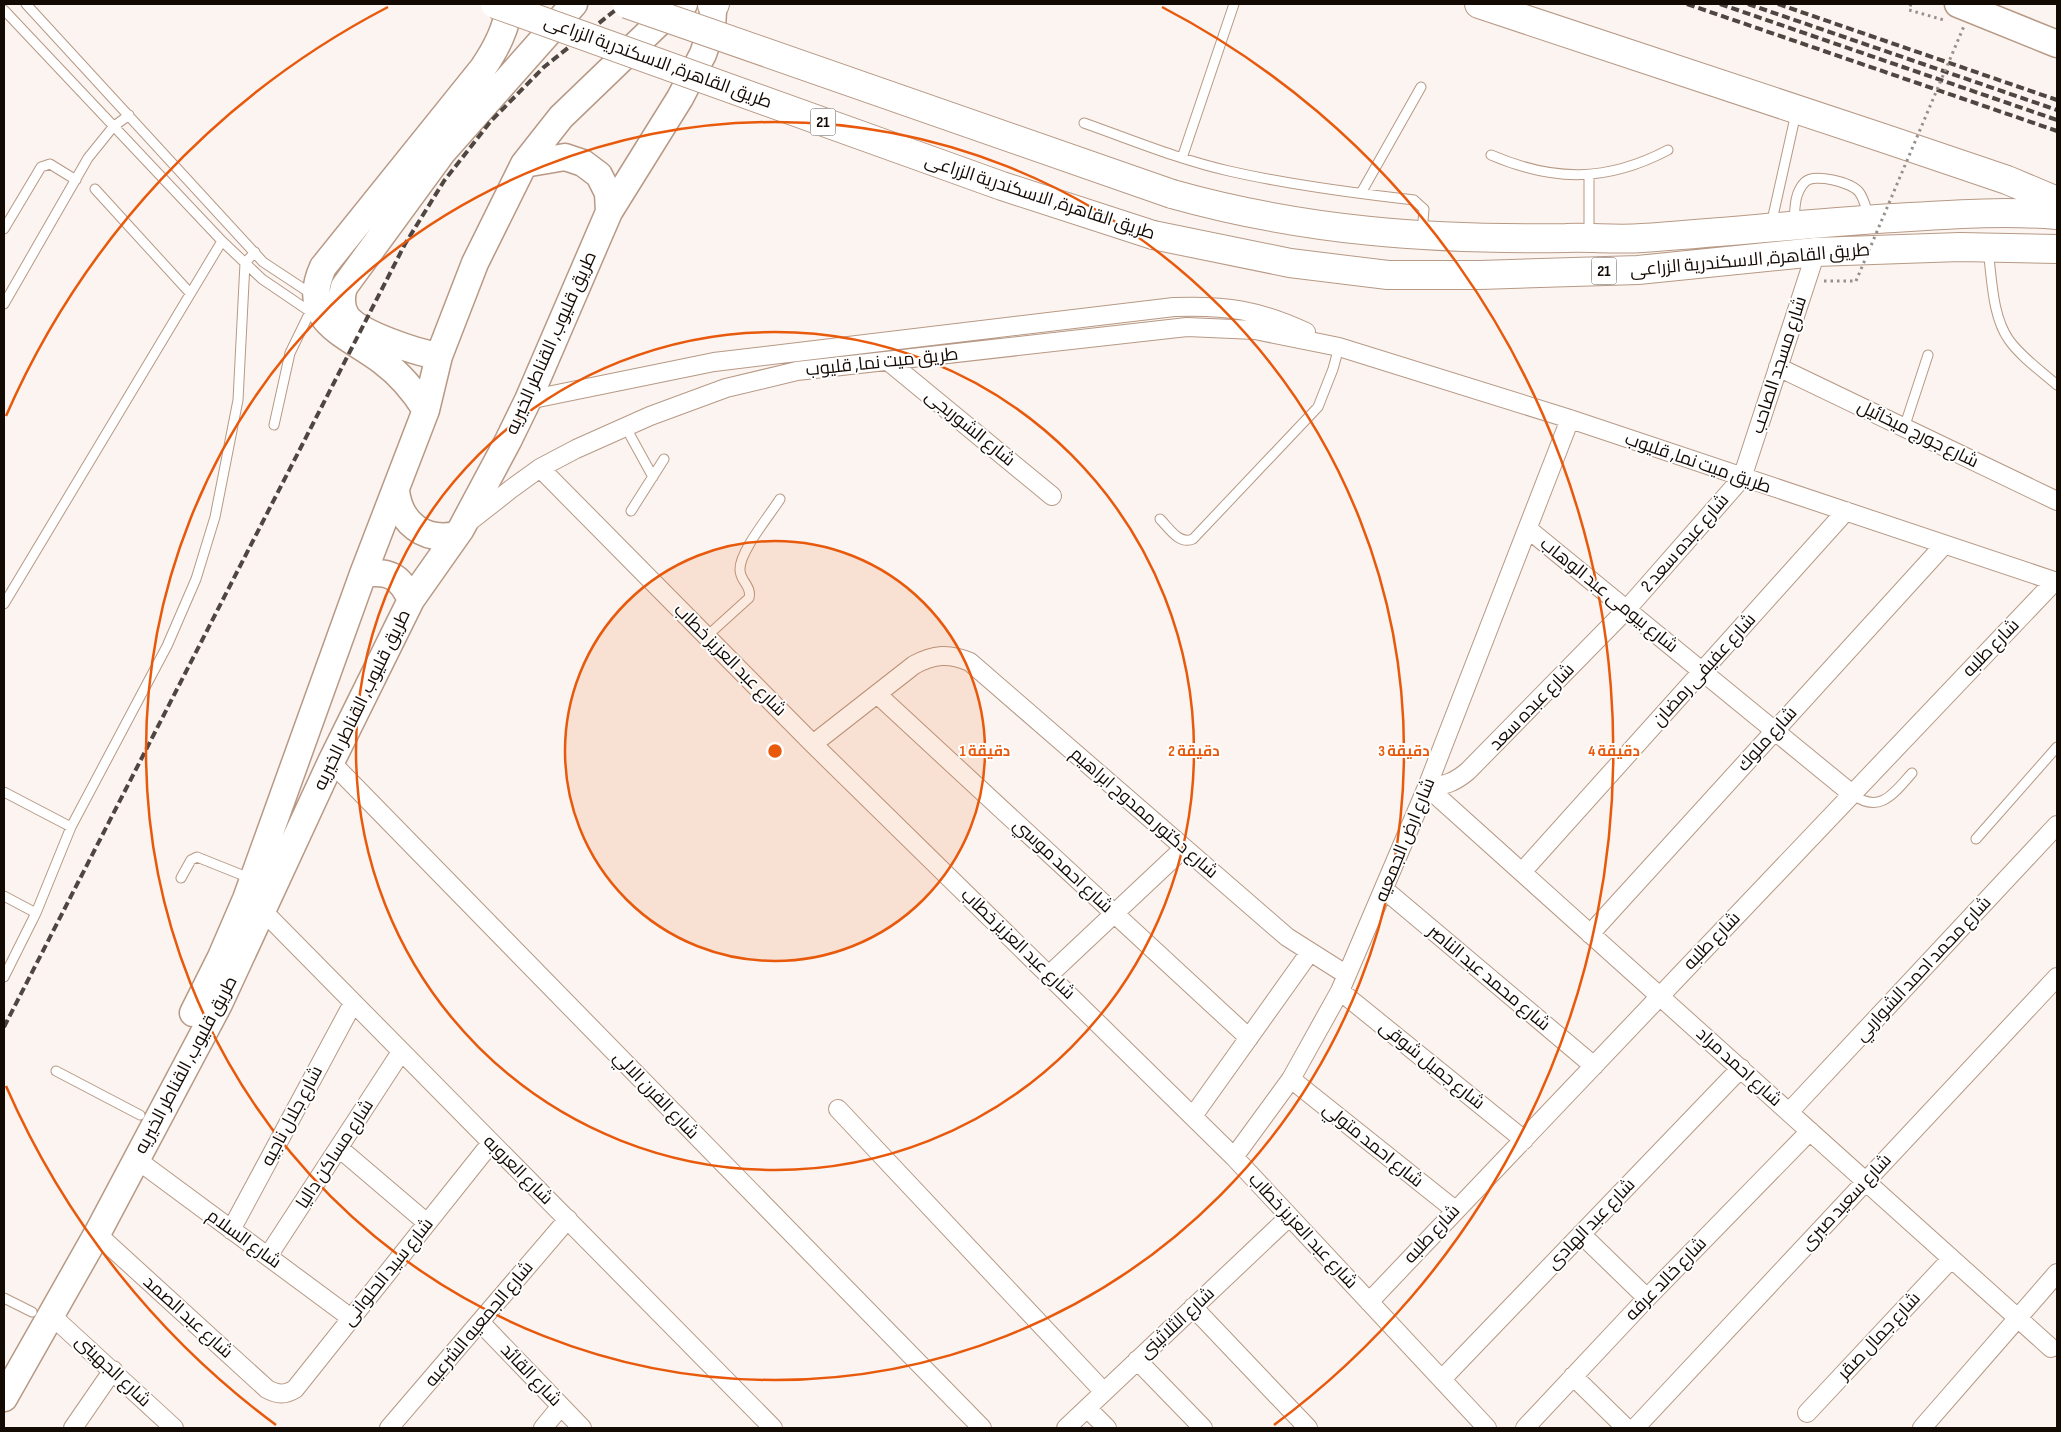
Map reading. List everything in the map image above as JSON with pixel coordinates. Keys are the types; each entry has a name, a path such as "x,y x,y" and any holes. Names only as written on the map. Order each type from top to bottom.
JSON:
{"highway":[{"name":"طريق القاهرة, الاسكندرية الزراعى","path":"495,4 1002,186 1154,235 1290,263 1388,274 1480,275 1638,270 1816,252 1988,247 2057,249"},
{"name":"طريق القاهرة, الاسكندرية الزراعى","path":"627,4 1172,194 1228,210 1290,221 1373,233 1422,236 1489,239 1639,238 1870,219 1961,214 2057,215"},
{"path":"1479,4 2007,180 2057,201"}],"main road":[{"path":"317,311 316,281 323,267 488,61 497,46 506,24 510,4"},
{"path":"440,356 403,348 355,324 347,317 343,308 341,298 344,287 442,153 574,4"},
{"name":"طريق قليوب, القناطر الخيريه","path":"4,1398 42,1313 221,957 252,879 363,574 426,410 440,356 475,264 524,164 561,117 667,15 684,4"},
{"name":"طريق قليوب, القناطر الخيريه","path":"4,1362 42,1313 97,1234 223,995 331,762 412,600 458,532 528,400 609,212 680,98 703,54 712,28 714,17 713,4"},
{"path":"1959,14 2057,44"},
{"path":"524,164 565,158 583,163 598,175 608,193 609,212"},
{"path":"317,311 341,298"},
{"path":"317,311 398,374 414,391 426,410"},
{"path":"396,491 398,504 410,525 432,537 444,538 458,532"},
{"path":"363,574 378,572 393,576 405,586 412,600"}],"street":[{"name":"شارع مسجد الصاحب","path":"1742,478 1816,252"},
{"name":"طريق ميت نما, قليوب","path":"528,400 714,362 1174,307 1214,306 1251,310 1288,323 1339,347"},
{"name":"طريق ميت نما, قليوب","path":"458,532 511,488 540,468 625,426 726,388 797,371 1187,328 1255,330 1339,347 1570,419 1742,478 2056,581"},
{"name":"شارع الشوربجى","path":"888,361 1052,496"},
{"name":"شارع جورج ميخائيل","path":"1778,367 2057,501"},
{"name":"شارع ارض الجمعيه","path":"1234,1157 1291,1080 1344,983 1427,787 1570,419"},
{"name":"شارع عبد العزيز خطاب","path":"540,468 813,744 1234,1157 1488,1428"},
{"name":"شارع عبده سعد 2","path":"1628,609 1742,478"},
{"name":"شارع عفيفى رمضان","path":"1522,872 1846,511"},
{"name":"شارع بيومى عبد الوهاب","path":"1528,529 1852,794"},
{"name":"شارع ملوك","path":"1590,934 1944,545"},
{"name":"شارع طلبه","path":"1369,1302 2056,581"},
{"name":"شارع عبده سعد","path":"1427,787 1442,786 1457,781 1468,772 1628,609"},
{"name":"شارع دكتور ممدوح ابراهيم","path":"877,694 927,657 942,654 956,656 970,662 1286,937 1310,952 1344,983"},
{"path":"813,744 877,694"},
{"name":"شارع احمد موسي","path":"877,694 1249,1038"},
{"name":"شارع الفرن الالي","path":"331,762 982,1428"},
{"name":"شارع احمد مراد","path":"1427,787 2051,1348"},
{"name":"شارع محمد احمد الشواربي","path":"1789,1112 2057,826"},
{"path":"1049,975 1184,848"},
{"name":"شارع محمد عبد الناصر","path":"1385,890 1594,1066"},
{"name":"شارع العروبه","path":"263,911 773,1428"},
{"path":"1193,1116 1310,952"},
{"name":"شارع سعيد صبرى","path":"1636,1428 2057,977"},
{"name":"شارع جميل شوقى","path":"1344,983 1524,1140"},
{"name":"شارع جلال ناجيه","path":"232,1230 353,1003"},
{"name":"شارع مساكن داليا","path":"268,1256 401,1052"},
{"name":"شارع عبد الهادى","path":"1442,1379 1741,1068"},
{"name":"شارع احمد متولي","path":"1291,1080 1455,1210"},
{"path":"838,1109 1104,1392"},
{"name":"شارع خالد عرفه","path":"1525,1428 1647,1298 1810,1131"},
{"name":"شارع سيد الحلوانى","path":"282,1395 295,1389 491,1143"},
{"path":"339,1148 427,1223"},
{"name":"شارع السلام","path":"136,1159 351,1318"},
{"name":"شارع الثلاثينى","path":"1066,1428 1289,1217"},
{"name":"شارع الجمعيه الشرعيه","path":"390,1428 568,1219"},
{"name":"شارع عبد الصمد","path":"97,1234 267,1389 282,1395"},
{"path":"1581,1234 1647,1298"},
{"name":"شارع جمال صقر","path":"1807,1413 1951,1259"},
{"path":"1922,1428 2057,1273"},
{"path":"1193,1308 1308,1428"},
{"name":"شارع الجهينى","path":"42,1313 113,1370 174,1428"},
{"name":"شارع القائد","path":"480,1322 582,1428"},
{"path":"1137,1360 1202,1428"},
{"path":"73,1428 113,1370"},
{"path":"1573,1376 1626,1428"},
{"path":"543,1428 561,1406"},
{"path":"1087,1408 1107,1428"}],"lane":[{"path":"26,4 255,252 317,311"},
{"path":"1182,158 1234,4"},
{"path":"4,10 113,128 222,241 262,279 317,311"},
{"path":"1361,193 1421,87"},
{"path":"1782,226 1797,110"},
{"path":"4,304 88,158 113,128 129,115"},
{"path":"1084,123 1182,158 1228,171 1414,200 1424,209 1422,236"},
{"path":"1491,155 1539,172 1588,175 1630,167 1668,150"},
{"path":"4,229 41,167 50,164 76,180"},
{"path":"1588,175 1589,237"},
{"path":"1782,226 1800,189 1807,180 1814,178 1844,182 1855,188 1861,195 1870,219"},
{"path":"95,189 190,293"},
{"path":"4,604 222,241"},
{"path":"1988,247 1995,298 2005,334 2016,348 2057,385"},
{"path":"4,977 36,913 71,827 167,646 198,570 215,516 238,400 245,263 255,252"},
{"path":"274,424 290,353 317,311"},
{"path":"1160,519 1180,539 1184,541 1193,539 1318,407 1333,369 1339,347"},
{"path":"1904,428 1928,355"},
{"path":"625,426 653,477"},
{"path":"631,511 664,459"},
{"path":"707,636 749,598 750,588 740,575 741,561 780,499"},
{"path":"1976,840 2057,747"},
{"path":"1852,794 1867,802 1883,801 1891,796 1912,773"},
{"path":"4,792 71,827"},
{"path":"181,878 191,860 196,857 252,879"},
{"path":"4,896 36,913"},
{"path":"56,1071 140,1115"},
{"path":"4,1298 42,1313"}],"path":[{"path":"1828,281 1856,281 1959,14 1909,10 1911,4"}],"railway":[{"path":"4,1027 405,244 444,181 491,121 544,67 623,4"},
{"path":"1687,4 2057,131"},
{"path":"1720,4 2057,120"},
{"path":"1748,4 2057,110"},
{"path":"1778,4 2057,100"}]}
